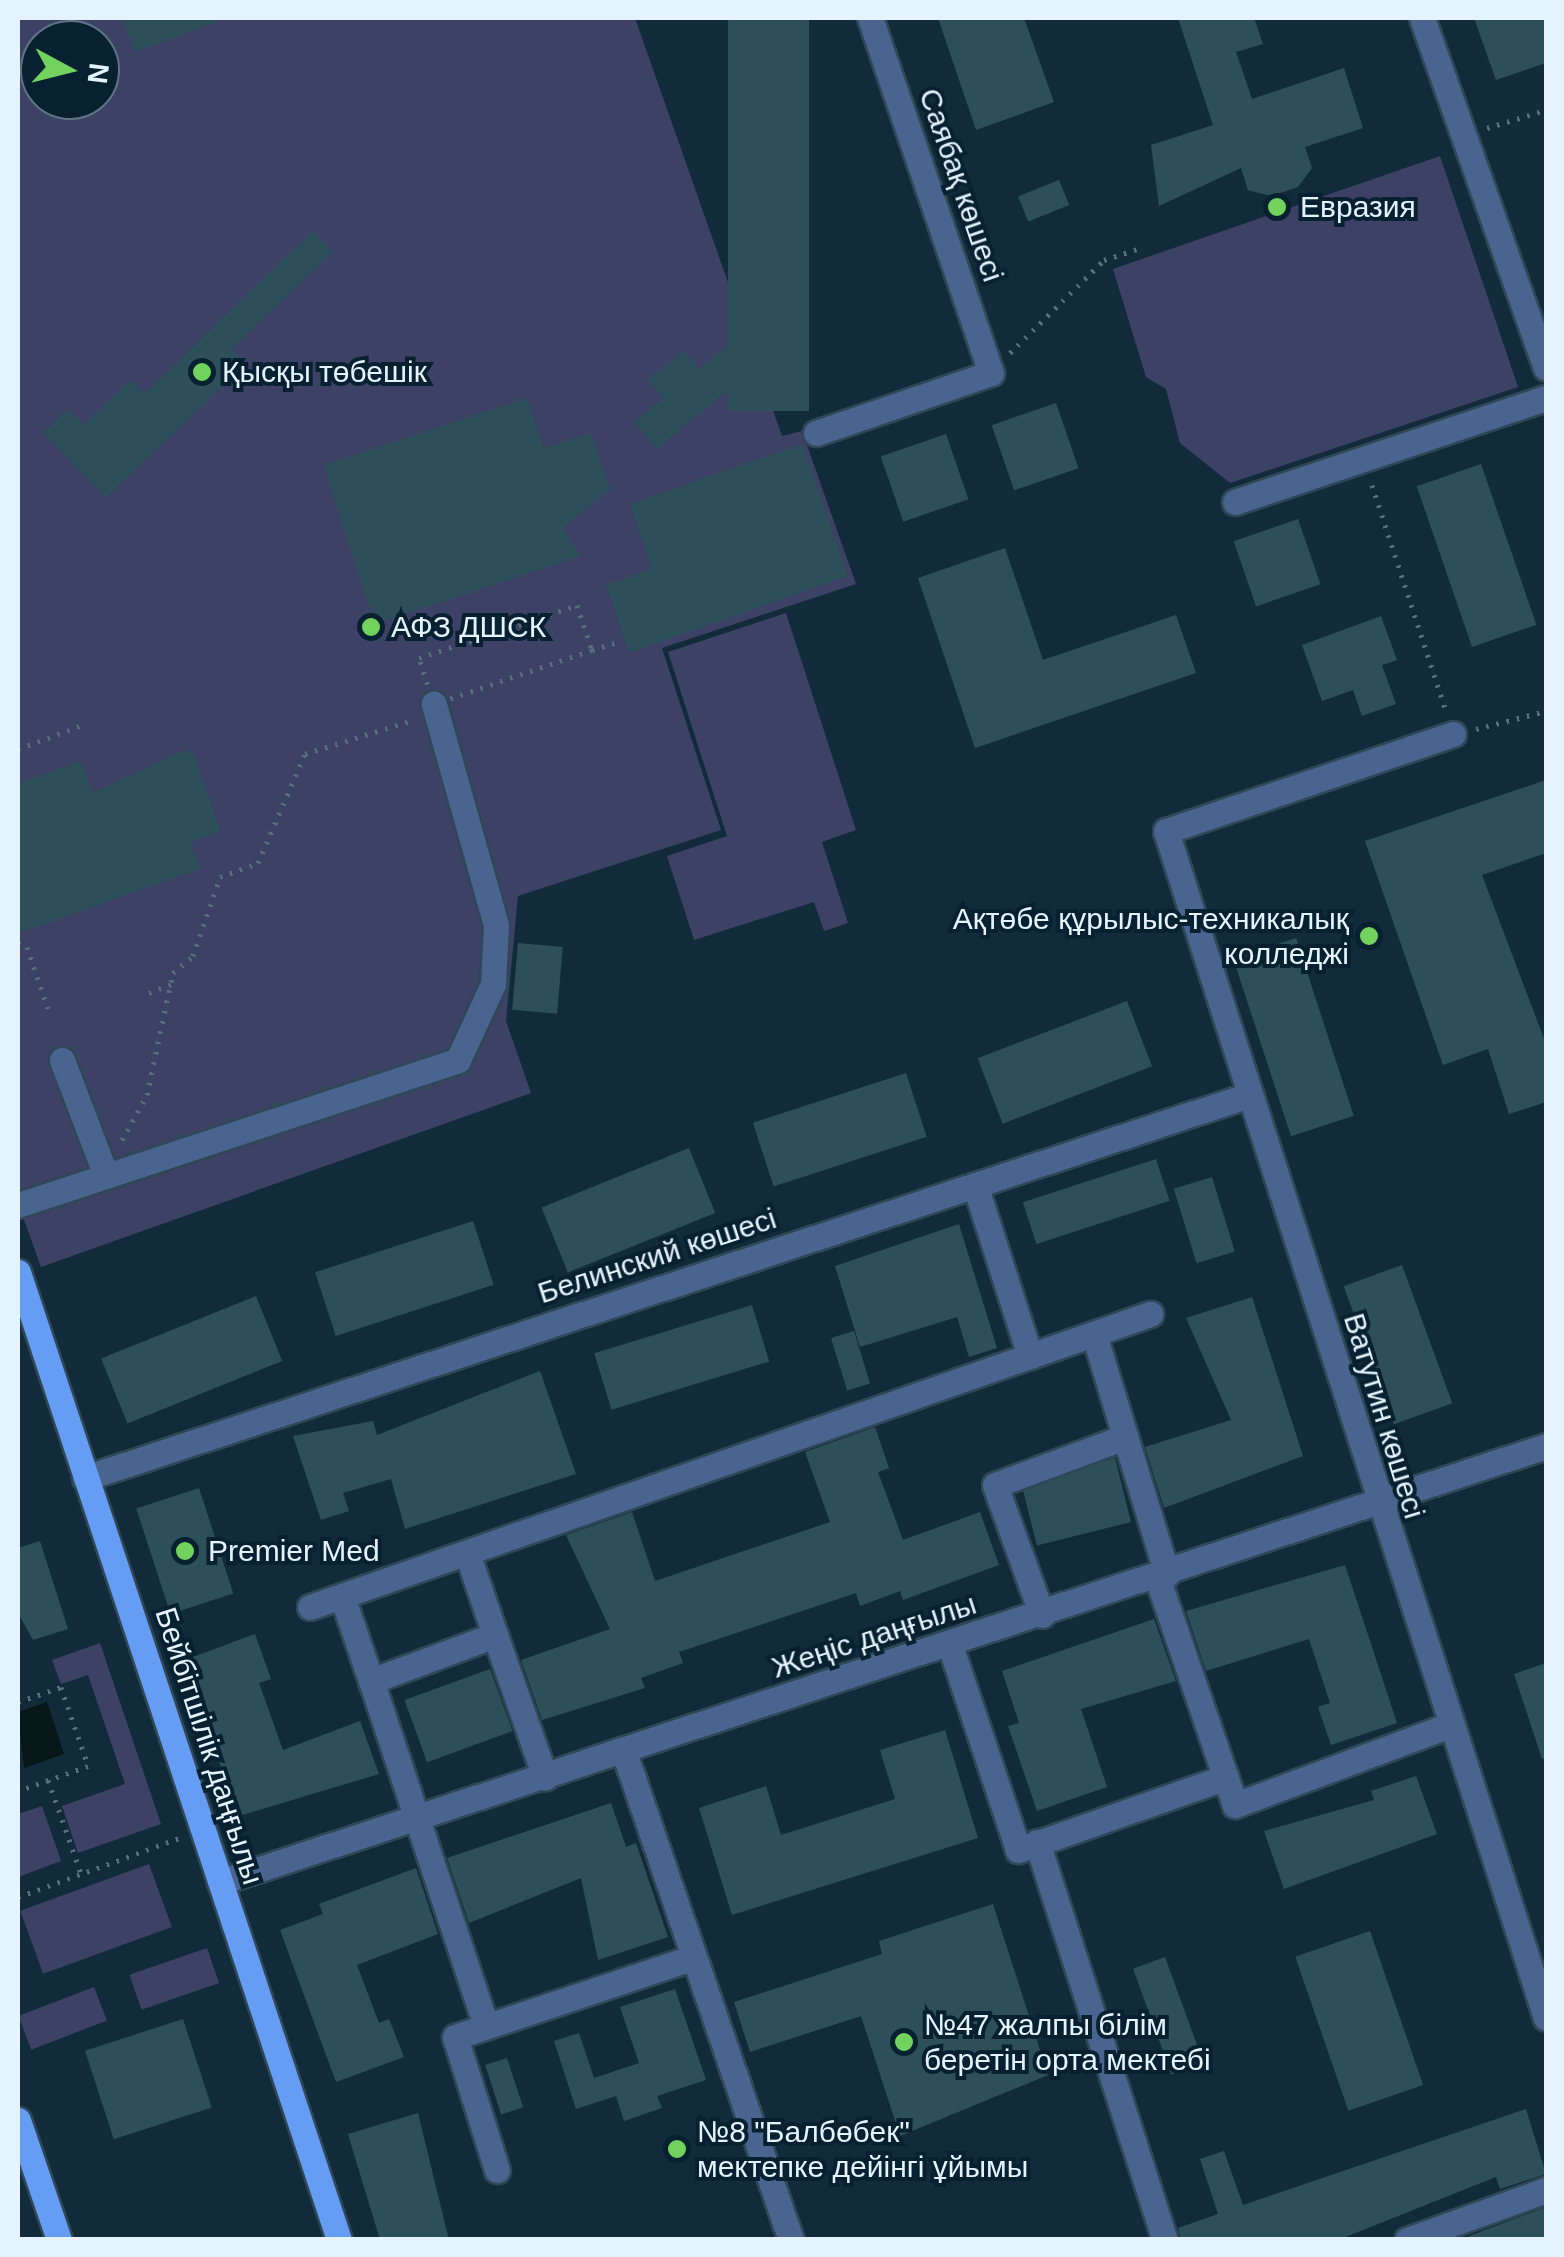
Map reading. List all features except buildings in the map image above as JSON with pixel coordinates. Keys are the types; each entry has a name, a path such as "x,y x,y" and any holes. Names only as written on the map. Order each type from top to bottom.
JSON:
{"main road":[{"name":"Бейбітшілік даңғылы","path":"18,1272 339,2240"},
{"path":"18,2120 59,2240"}],"street":[{"name":"Саябақ көшесі","path":"870,18 990,373"},
{"path":"1422,18 1546,368"},
{"path":"816,433 990,373"},
{"path":"1235,502 1546,398"},
{"path":"18,1205 458,1060 493,984 496,925 435,709"},
{"name":"Ватутин көшесі","path":"1453,734 1166,830 1378,1505 1546,2018"},
{"path":"62,1060 106,1176"},
{"name":"Белинский көшесі","path":"85,1478 1249,1095"},
{"path":"975,1185 1030,1356"},
{"path":"310,1608 1150,1314"},
{"path":"1094,1334 1162,1575 1236,1806 1450,1726"},
{"path":"1042,1615 995,1486 1125,1437"},
{"name":"Жеңіс даңғылы","path":"220,1882 1378,1505 1546,1446"},
{"path":"467,1552 544,1777"},
{"path":"342,1596 486,2026"},
{"path":"371,1681 495,1635"},
{"path":"950,1645 1018,1850 1226,1777"},
{"path":"624,1752 791,2240"},
{"path":"1037,1842 1165,2240"},
{"path":"497,2170 455,2037 694,1957"},
{"path":"1408,2240 1460,2231 1546,2190"}],"path":[{"path":"1461,136 1546,110"},
{"path":"990,373 1104,260 1136,249"},
{"path":"1363,459 1453,734 1546,712"},
{"path":"435,709 419,658 576,604 592,650"},
{"path":"149,993 170,984 193,956 220,877 258,863 305,754 621,641"},
{"path":"18,749 80,726"},
{"path":"18,943 28,947 48,1009"},
{"path":"120,1143 147,1095 170,984"},
{"path":"18,1702 61,1687 88,1766 18,1790"},
{"path":"48,1780 81,1873"},
{"path":"18,1897 202,1828"}],"shaded area":[{"name":"АФЗ ДШСК","path":"18,18 635,18 782,436 802,431 856,584 662,648 721,830 518,896 506,1021 531,1093 41,1267 18,1203"},
{"path":"1440,156 1518,387 1230,483 1180,443 1166,389 1146,377 1113,269"},
{"path":"786,613 856,830 822,842 848,923 824,931 814,902 694,940 667,856 727,836 668,652"},
{"path":"100,1643 161,1824 78,1853 62,1806 125,1784 88,1675 61,1684 52,1660"},
{"path":"47,1702 64,1754 24,1768 18,1712"},
{"path":"42,1806 61,1861 18,1877 18,1814"},
{"path":"149,1864 172,1927 43,1974 20,1911"},
{"path":"207,1948 219,1983 142,2010 129,1975"},
{"path":"94,1987 107,2021 31,2050 18,2016"}],"place":[{"name":"Евразия","path":"1277,207"},
{"name":"Қысқы төбешік","path":"202,372"},
{"name":"АФЗ ДШСК","path":"371,627"},
{"name":"Ақтөбе құрылыс-техникалық колледжі","path":"1369,936"},
{"name":"Premier Med","path":"185,1551"},
{"name":"№47 жалпы білім беретін орта мектебі","path":"904,2042"},
{"name":"№8 \"Балбөбек\" мектепке дейінгі ұйымы","path":"677,2149"}]}
